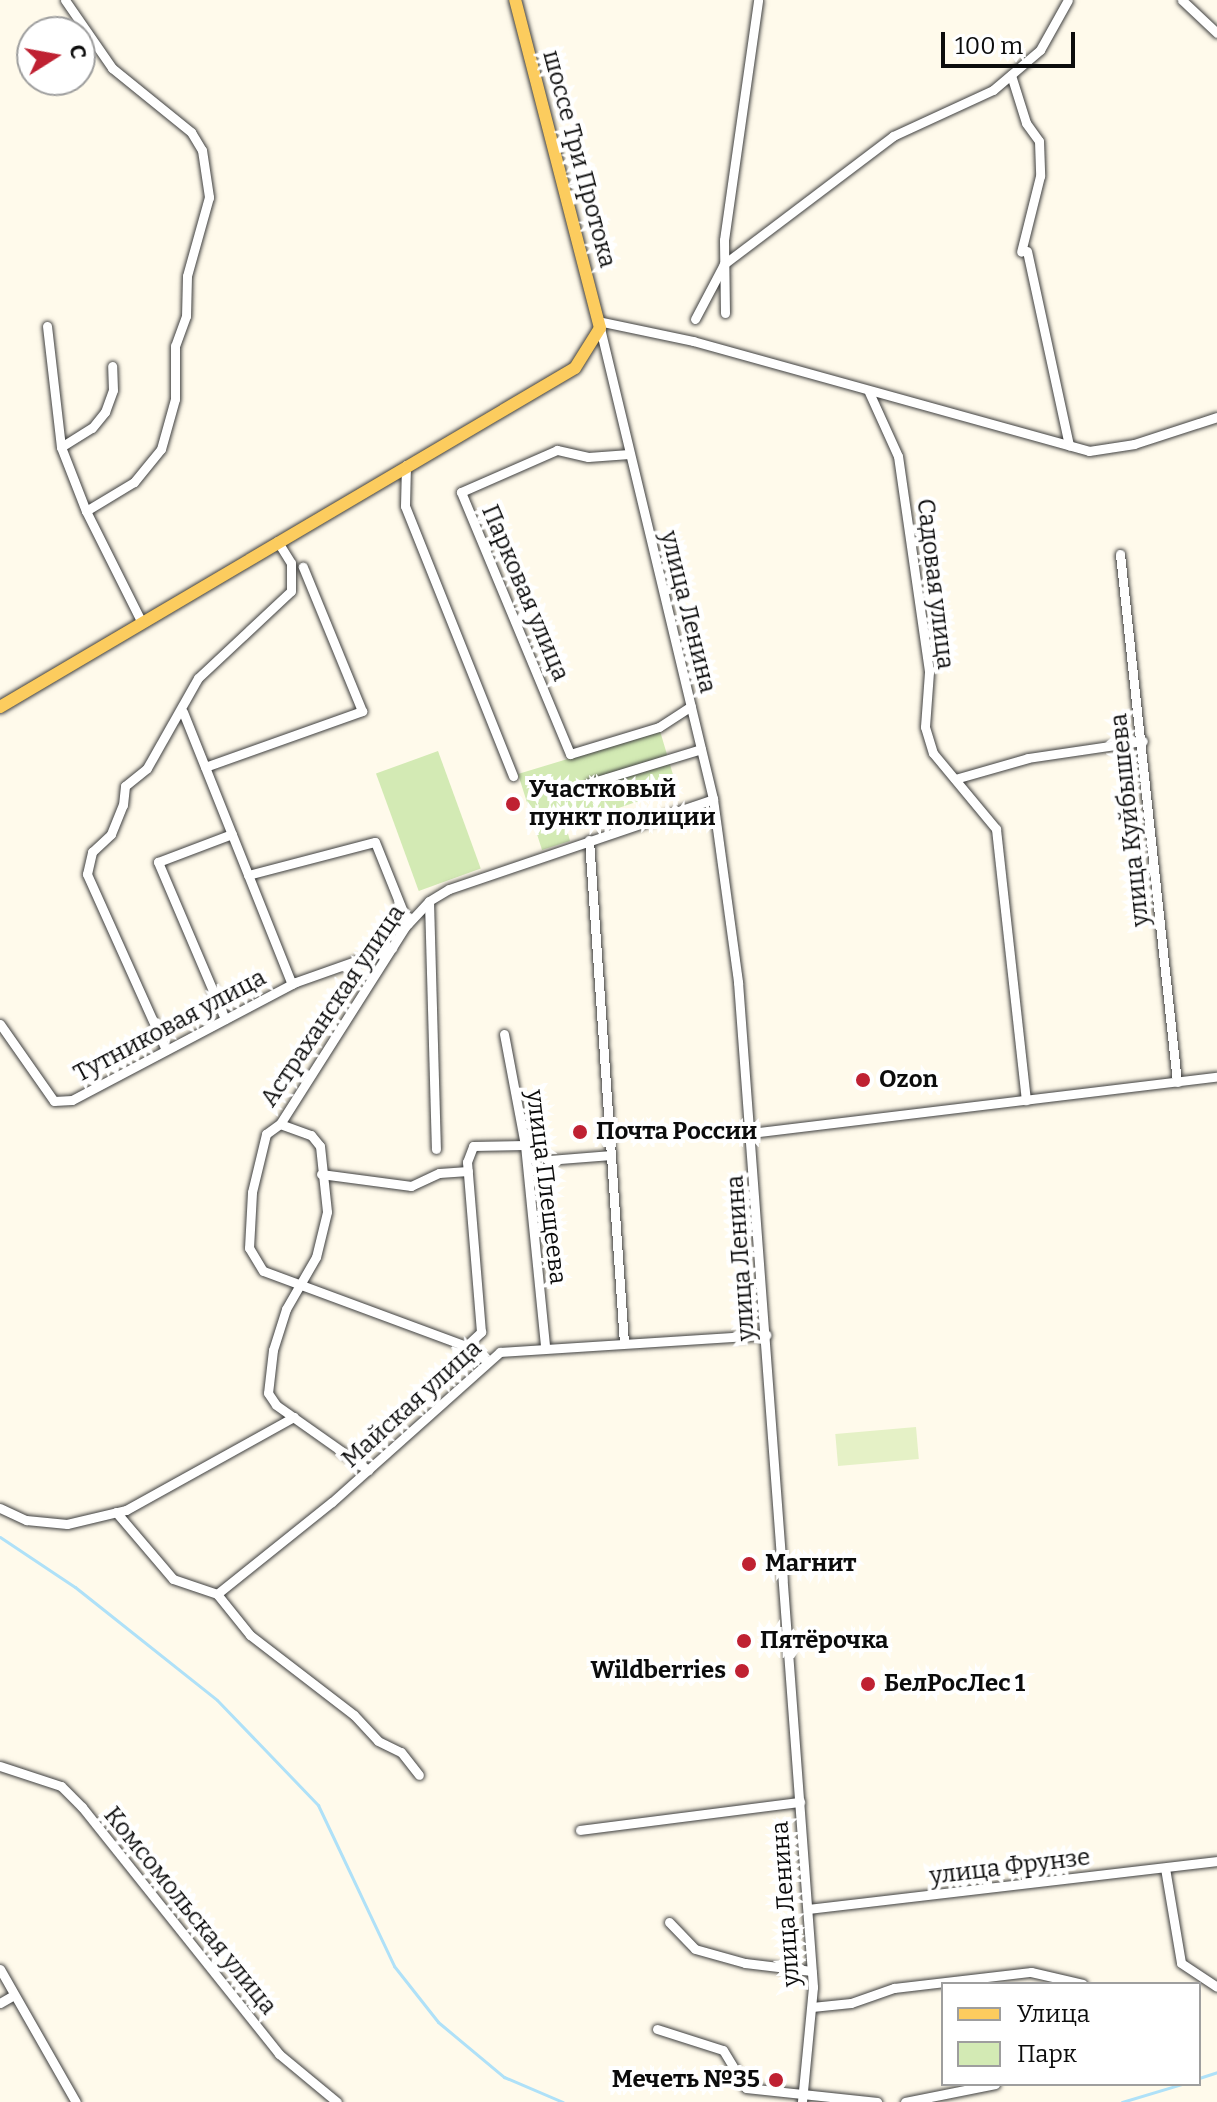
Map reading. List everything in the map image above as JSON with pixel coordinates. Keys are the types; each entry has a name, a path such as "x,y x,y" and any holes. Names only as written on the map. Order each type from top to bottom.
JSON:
{"main road":[{"name":"шоссе Три Протока","path":"515,0 599,325"},
{"path":"0,707 141,621 575,368 599,325"}],"street":[{"path":"65,0 112,68 191,132 202,150 209,197 187,276 186,316 175,346 175,399 161,449 134,482 86,511"},
{"path":"725,313 724,264 758,0"},
{"path":"695,319 724,264 893,136 993,90 1040,50 1068,0"},
{"path":"1182,0 1217,33"},
{"path":"1011,75 1026,123 1039,141 1040,176 1024,251 1069,446"},
{"path":"599,325 693,341 1089,451 1134,444 1216,419"},
{"name":"улица Ленина","path":"599,325 713,799 738,982 812,1971 812,2007 802,2100"},
{"path":"47,326 61,447 86,511 141,621"},
{"path":"61,447 92,428 105,412 113,390 112,366"},
{"name":"Садовая улица","path":"868,390 898,456 929,672 925,727 933,753 996,829 1026,1100"},
{"name":"Парковая улица","path":"629,454 588,457 557,450 461,492 570,754 659,727 691,706"},
{"path":"406,465 405,506 513,776"},
{"path":"166,1050 87,874 92,852 111,834 123,805 125,786 147,768 183,712 198,678 291,591 291,563 277,541"},
{"name":"улица Куйбышева","path":"1120,554 1143,741 1177,1082"},
{"path":"205,767 362,711 303,567"},
{"path":"183,712 292,984"},
{"path":"955,779 1028,758 1143,741"},
{"path":"590,783 701,749"},
{"name":"Астраханская улица","path":"487,1361 466,1346 263,1271 249,1248 252,1192 266,1134 280,1124 408,924 429,901 449,889 713,799"},
{"path":"225,1019 158,862 232,834"},
{"path":"589,840 624,1343"},
{"path":"248,875 375,842 408,924"},
{"path":"429,901 436,1149"},
{"name":"Тутниковая улица","path":"0,1024 54,1101 72,1100 292,984 392,948"},
{"name":"улица Плещеева","path":"504,1034 525,1145 545,1347"},
{"path":"751,1133 1217,1077"},
{"path":"280,1124 311,1135 320,1146 327,1212 316,1257 299,1285 273,1350 268,1393 294,1417 368,1470"},
{"path":"466,1346 481,1332 468,1171 473,1146 525,1145 548,1160 610,1155"},
{"path":"321,1174 411,1186 439,1173 468,1171"},
{"name":"Майская улица","path":"217,1594 368,1470 500,1352 766,1335"},
{"path":"0,1508 26,1520 67,1524 116,1512 294,1417"},
{"path":"116,1512 173,1579 217,1594 250,1635 354,1715 378,1741 401,1752 419,1775"},
{"name":"Комсомольская улица","path":"0,1766 61,1786 279,2054 337,2102"},
{"path":"580,1830 800,1802"},
{"name":"улица Фрунзе","path":"808,1909 1217,1861"},
{"path":"1165,1868 1181,1963 1217,1987"},
{"path":"669,1922 695,1949 745,1963 812,1971"},
{"path":"0,1969 76,2102"},
{"path":"945,1982 1031,1972 1074,1982"},
{"path":"812,2007 851,2003 894,1988 941,1983"},
{"path":"0,2003 14,1995"},
{"path":"657,2029 723,2050 746,2088 802,2100 877,2102"},
{"path":"905,2102 985,2086"}],"green space":[{"path":"660,731 677,788 566,826 570,841 542,850 518,774"},
{"path":"438,751 481,868 419,891 376,774"},
{"path":"916,1427 919,1459 838,1466 835,1434"}],"waterway":[{"path":"0,1537 75,1587 217,1700 318,1805 394,1966 438,2022 504,2077 563,2102"},
{"path":"1201,2077 1217,2072"},
{"path":"1122,2102 1175,2086"}],"place":[{"name":"Участковый пункт полиции","path":"513,804"},
{"name":"Ozon","path":"863,1080"},
{"name":"Почта России","path":"580,1132"},
{"name":"Магнит","path":"749,1564"},
{"name":"Пятёрочка","path":"744,1641"},
{"name":"Wildberries","path":"742,1671"},
{"name":"БелРосЛес 1","path":"868,1684"},
{"name":"Мечеть №35","path":"776,2080"}]}
